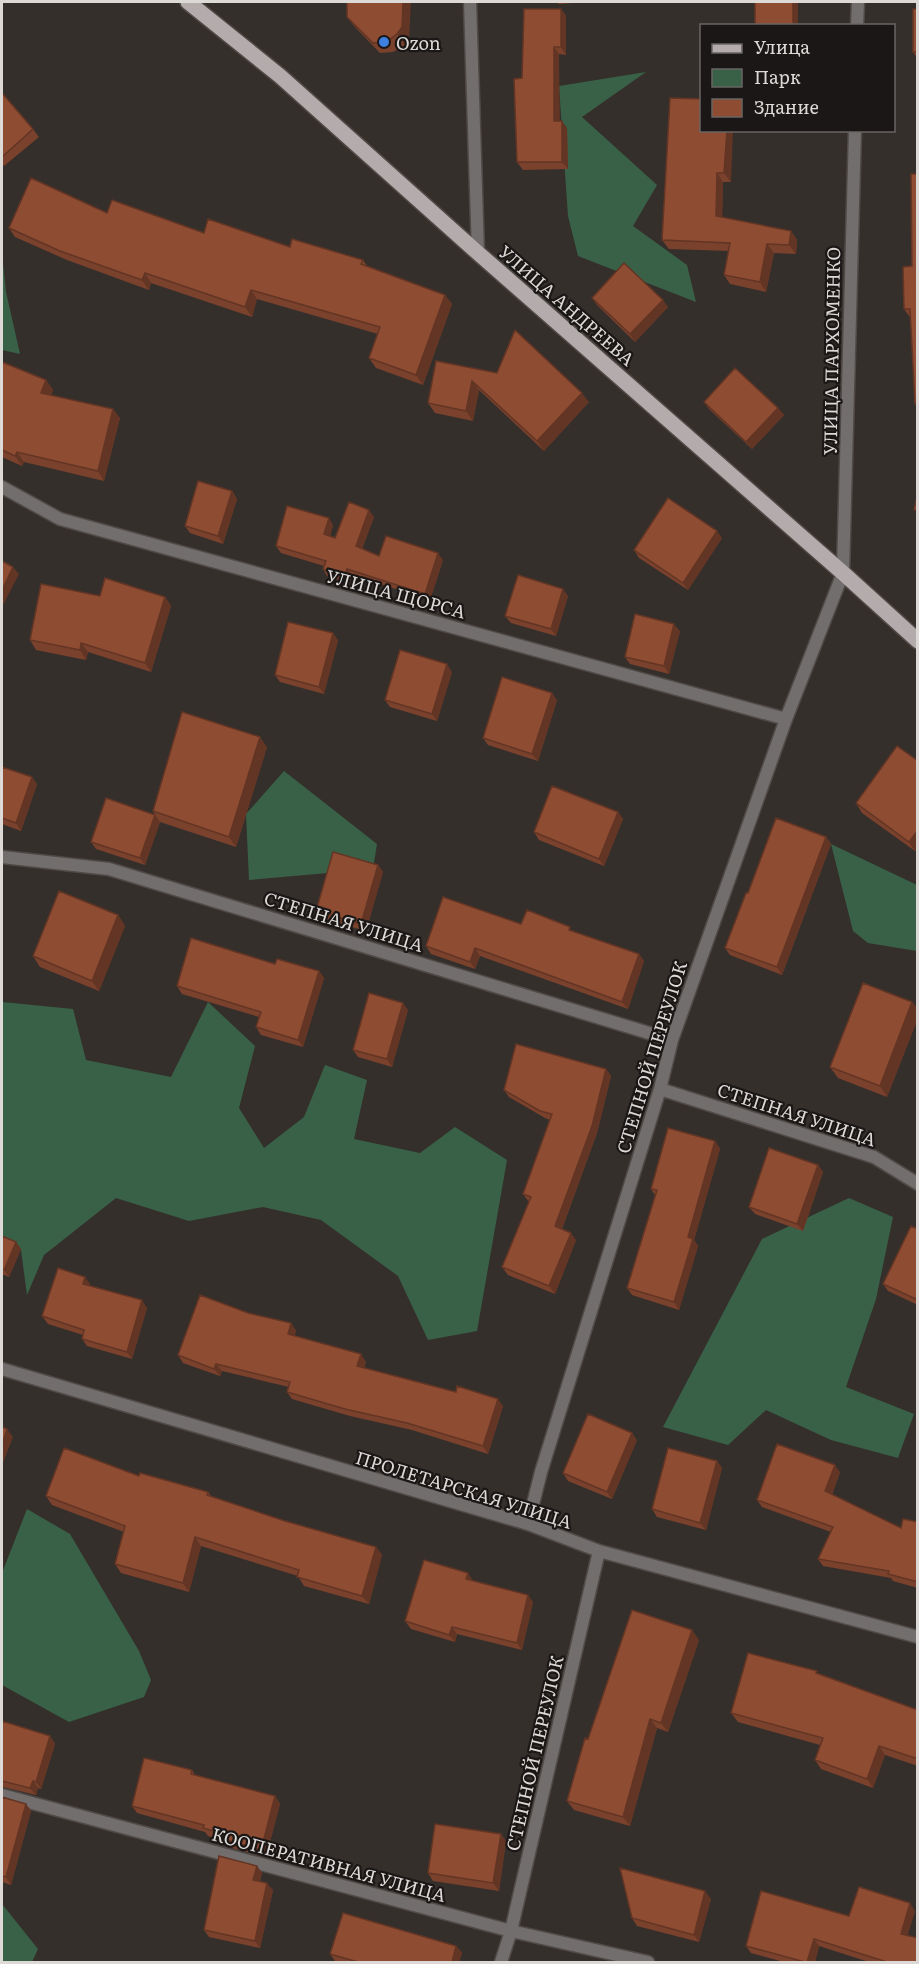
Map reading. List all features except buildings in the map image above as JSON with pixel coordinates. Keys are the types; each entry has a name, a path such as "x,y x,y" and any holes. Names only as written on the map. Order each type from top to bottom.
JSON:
{"main road":[{"name":"УЛИЦА АНДРЕЕВА","path":"188,2 280,76 918,641"}],"street":[{"path":"471,2 478,253"},
{"path":"857,24 858,2"},
{"name":"УЛИЦА ПАРХОМЕНКО","path":"843,573 855,132"},
{"name":"УЛИЦА ЩОРСА","path":"2,487 60,519 786,719"},
{"name":"СТЕПНОЙ ПЕРЕУЛОК","path":"528,1524 541,1472 660,1089 672,1040 786,719 843,573"},
{"name":"СТЕПНАЯ УЛИЦА","path":"2,856 109,869 672,1040"},
{"name":"СТЕПНАЯ УЛИЦА","path":"660,1089 874,1157 918,1184"},
{"name":"ПРОЛЕТАРСКАЯ УЛИЦА","path":"2,1369 528,1524 599,1551 918,1637"},
{"name":"СТЕПНОЙ ПЕРЕУЛОК","path":"501,1962 511,1931 599,1551"},
{"name":"КООПЕРАТИВНАЯ УЛИЦА","path":"2,1795 511,1931 648,1962"}],"green space":[{"path":"646,72 582,117 657,185 633,226 687,265 696,302 578,256 568,216 559,86"},
{"path":"2,253 6,292 20,354 2,350"},
{"path":"284,771 377,844 373,869 249,880 246,814"},
{"path":"831,844 917,885 917,951 868,943 853,931"},
{"path":"2,1002 73,1009 86,1060 171,1077 208,1002 255,1046 239,1108 264,1148 304,1117 325,1065 367,1080 354,1139 420,1153 455,1127 507,1160 477,1331 428,1340 398,1276 321,1220 263,1207 189,1221 116,1198 44,1255 27,1295 21,1250 2,1235"},
{"path":"849,1198 893,1217 876,1299 846,1387 914,1414 898,1458 831,1440 766,1410 728,1445 663,1427 762,1239"},
{"path":"27,1509 70,1534 139,1651 151,1680 144,1697 69,1722 2,1685 2,1573"},
{"path":"2,1904 38,1949 32,1962 2,1962"}],"place":[{"name":"Ozon","path":"384,42"}]}
